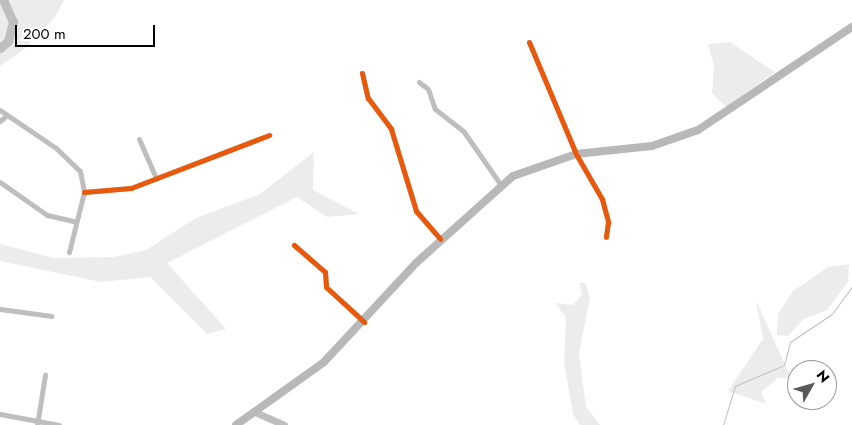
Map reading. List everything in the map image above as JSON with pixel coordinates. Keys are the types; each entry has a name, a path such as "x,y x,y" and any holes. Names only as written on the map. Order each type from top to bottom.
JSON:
{"main road":[{"path":"236,425 301,382 364,322 440,239 501,185 576,154 652,146 698,130 852,28"}],"street":[{"path":"529,42 576,154 602,199 608,222 606,237"},
{"path":"362,73 368,98 391,129 416,211 440,239"},
{"path":"419,82 428,89 434,109 464,132 501,185"},
{"path":"0,110 74,164 84,192 74,221 69,252"},
{"path":"0,122 7,115"},
{"path":"84,192 131,188 269,135"},
{"path":"139,139 156,178"},
{"path":"0,182 47,215 74,221"},
{"path":"294,245 325,272 326,287 364,322"},
{"path":"0,309 52,316"},
{"path":"37,423 45,374"},
{"path":"255,412 284,425"},
{"path":"0,414 37,423 59,425"}],"shaded area":[{"path":"0,0 64,0 55,17 23,50 0,66"},
{"path":"730,42 775,72 726,107 712,93 714,66 708,44"},
{"path":"314,152 313,190 359,214 327,217 297,197 167,263 226,329 207,334 150,277 101,282 0,261 0,244 54,258 114,257 146,250 196,218 260,194"},
{"path":"849,264 848,282 827,310 804,319 788,336 777,335 778,314 793,291 828,267"},
{"path":"579,283 585,283 590,297 579,354 586,407 600,425 580,425 573,414 564,363 566,317 555,303 573,305 582,295"},
{"path":"756,300 787,369 787,378 778,378 761,392 766,404 728,391 763,339"}],"waterway":[{"path":"0,48 8,41 13,22 3,0"},
{"path":"723,425 735,386 784,365 790,342 832,314 852,286"}],"cycle path":[{"path":"529,42 576,154 602,199 608,222 606,237"},
{"path":"362,73 368,98 391,129 416,211 440,239"},
{"path":"84,192 131,188 269,135"},
{"path":"294,245 325,272 326,287 364,322"}]}
